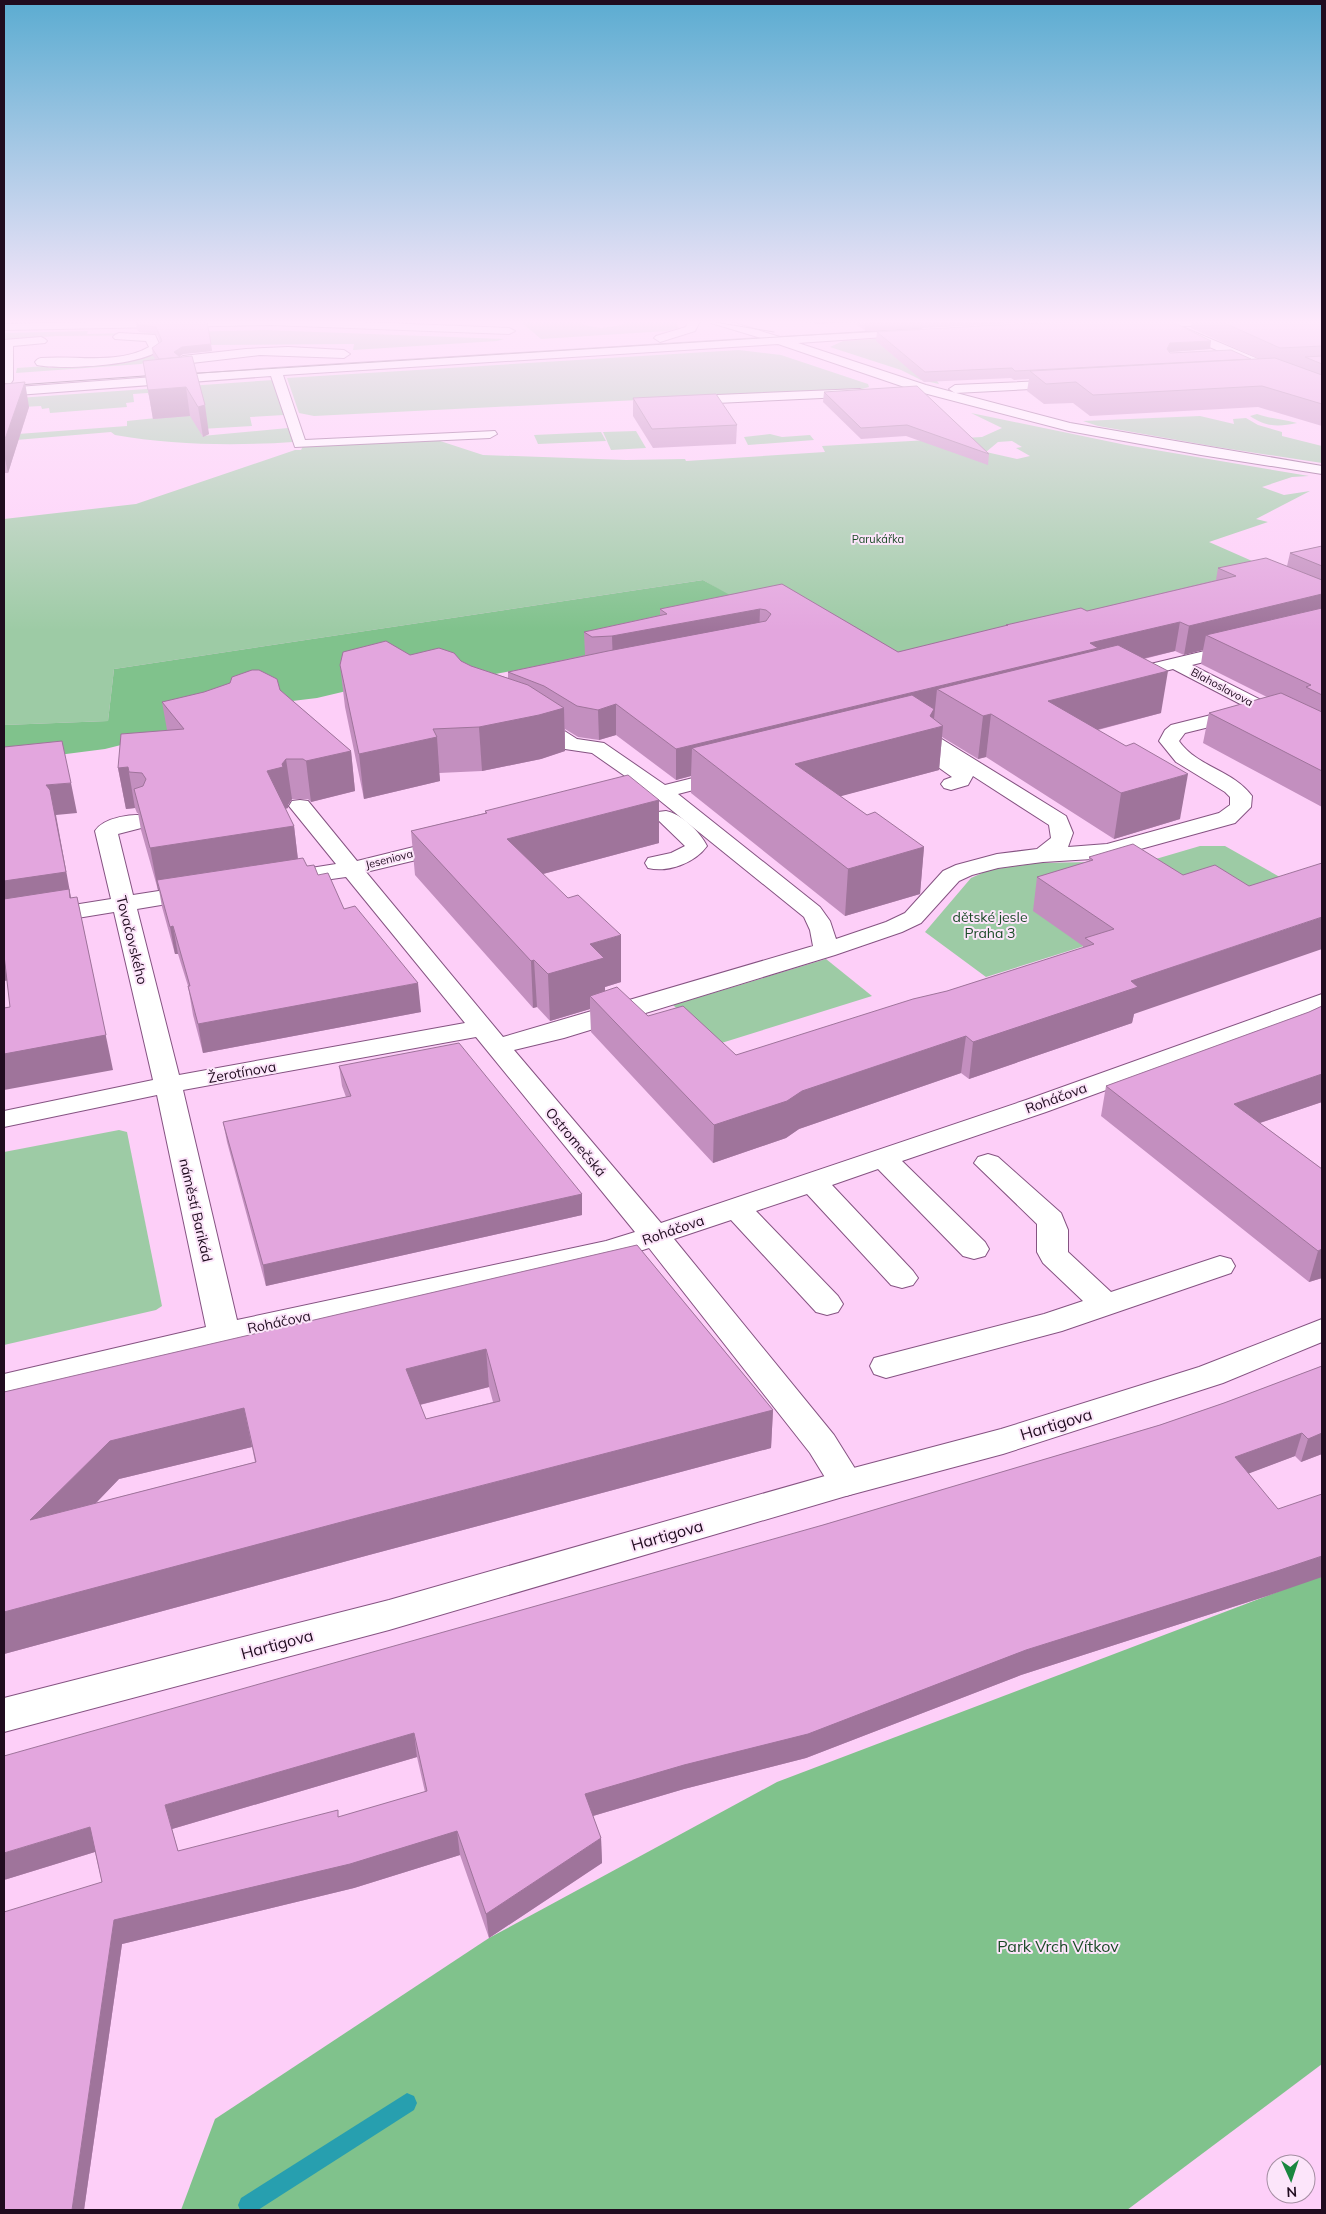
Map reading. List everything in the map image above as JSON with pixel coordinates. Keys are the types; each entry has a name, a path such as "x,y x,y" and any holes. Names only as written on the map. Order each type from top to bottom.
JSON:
{"street":[{"path":"293,424 300,444 490,434"},
{"path":"1059,424 1200,451 1322,470"},
{"path":"1108,680 1258,644"},
{"name":"Blahoslavova","path":"1175,663 1322,739"},
{"name":"Žerotínova","path":"4,1119 168,1085 489,1037 555,1032 826,950 894,927 913,918 951,876 964,870 997,861 1043,855 1108,851 1227,818 1240,807 1240,796 1236,790 1232,785 1185,759 1173,749 1169,741 1172,734 1178,729 1261,708"},
{"path":"515,714 538,722 572,745 597,747 651,795 693,840 696,846 693,851 686,855 656,863"},
{"path":"900,731 934,723"},
{"path":"900,731 1058,821 1063,829 1062,838 1058,847 1043,855"},
{"path":"900,731 962,774 963,778 961,781 951,784"},
{"path":"594,809 747,770"},
{"path":"651,795 812,912 819,920 823,929 826,950"},
{"name":"Ostromečská","path":"300,806 655,1236 822,1444 846,1483"},
{"name":"Tovačovského","path":"142,821 118,825 106,831 122,904 168,1085"},
{"name":"Jeseniova","path":"264,882 352,869 468,840"},
{"path":"4,923 217,889"},
{"name":"Roháčova","path":"4,1386 224,1334 612,1250 1046,1102 1322,1002"},
{"name":"náměstí Barikád","path":"168,1085 224,1334"},
{"path":"884,1158 974,1249"},
{"path":"988,1163 1050,1220 1054,1231 1052,1251 1054,1256 1106,1305"},
{"path":"813,1182 902,1278"},
{"path":"736,1208 827,1304"},
{"path":"886,1366 1051,1323 1220,1266"},
{"name":"Hartigova","path":"4,1716 389,1615 846,1483 1003,1441 1211,1375 1322,1330"}],"green space":[{"path":"127,424 252,424 252,426 201,429 202,436 288,428 293,442 248,444 181,443 115,435 111,432 4,441 4,435 127,426"},
{"name":"Parukářka","path":"994,424 1026,424 1126,445 1309,476 1292,477 1262,487 1284,495 1310,491 1256,519 1268,522 1209,542 1268,568 863,676 703,580 114,669 108,721 4,725 4,519 136,504 295,450 301,450 303,446 437,440 483,455 626,460 685,459 686,461 825,452 822,446 982,437 1002,428","holes":["1012,441 1022,447 1016,448 1030,456 1017,459 986,452 998,442"]},
{"path":"1093,424 1257,424 1282,432 1282,436 1322,446 1322,463 1217,447"},
{"path":"636,431 646,448 611,450 603,432"},
{"path":"601,432 606,441 538,444 534,435"},
{"path":"770,434 782,437 810,435 814,440 748,445 744,437"},
{"path":"703,580 762,613 664,643 452,682 397,679 317,698 259,705 193,727 105,749 4,762 4,725 108,721 114,669"},
{"name":"dětské jesle Praha 3","path":"1200,846 1225,846 1294,885 1097,942 986,977 925,932 971,878 989,870 1038,863 1149,861"},
{"path":"826,959 872,996 715,1045 673,1005"},
{"path":"119,1130 127,1132 162,1306 156,1310 4,1345 4,1152"},
{"name":"Park Vrch Vítkov","path":"1322,1575 1322,2064 1127,2210 181,2210 215,2119 489,1938 777,1782"}],"building":[{"path":"4,424 10,424 4,442"},
{"path":"649,424 737,425 652,429"},
{"path":"857,424 958,424 989,454 907,425 861,428"},
{"path":"1322,546 1322,566 1290,553"},
{"path":"1266,558 1322,580 1322,594 1189,626 1180,622 1090,643 1098,648 676,749 616,704 598,710 577,706 544,686 508,672 766,621 771,614 766,610 760,609 612,636 592,637 584,632 667,614 660,609 782,584 898,652 1081,608 1087,611 1236,576 1218,568"},
{"path":"1322,608 1322,695 1306,687 1311,685 1206,635"},
{"path":"386,641 410,655 439,648 454,653 461,661 471,666 528,685 564,708 479,727 433,729 437,737 359,754 340,665 343,652"},
{"path":"1118,645 1168,671 1048,701 1126,746 1134,743 1188,774 1121,793 991,714 983,716 937,689"},
{"path":"252,670 259,670 277,679 280,690 351,751 306,761 303,759 286,759 282,764 283,767 267,771 294,826 150,848 134,789 143,786 146,779 142,773 129,772 128,767 118,768 121,734 184,729 162,702 204,692 230,683 232,677"},
{"path":"1281,693 1322,712 1322,771 1209,713"},
{"path":"912,695 934,709 930,716 943,726 795,764 867,815 875,812 924,847 848,869 692,748"},
{"path":"62,741 71,783 46,785 50,790 66,872 4,881 4,747"},
{"path":"628,775 659,800 507,839 568,898 578,895 621,935 590,944 604,958 548,974 534,960 531,961 411,831 487,813 485,811"},
{"path":"1133,844 1183,875 1215,865 1249,886 1322,863 1322,917 1131,981 1138,987 973,1042 966,1036 802,1091 787,1101 714,1125 590,996 617,987 648,1016 683,1006 736,1055 1094,944 1085,938 1114,929 1037,877 1093,860 1089,857"},
{"path":"303,858 307,866 314,865 318,875 328,873 344,909 355,906 418,983 198,1024 188,986 190,986 173,926 170,927 157,880"},
{"path":"69,889 70,898 77,897 106,1035 4,1054 4,1008 10,1007 4,955 4,899"},
{"path":"1322,1006 1322,1074 1234,1104 1322,1169 1322,1249 1318,1251 1106,1086"},
{"path":"459,1043 582,1194 263,1265 223,1122 351,1096 339,1066"},
{"path":"637,1245 773,1410 4,1612 4,1392","holes":["486,1349 500,1401 426,1419 406,1369","244,1408 256,1462 30,1520 110,1441"]},
{"path":"1322,1366 1322,1433 1308,1439 1302,1433 1235,1457 1278,1509 1322,1494 1322,1556 1026,1650 808,1734 684,1765 585,1794 601,1838 486,1914 457,1831 350,1864 114,1920 72,2210 4,2210 4,1912 102,1882 90,1827 4,1853 4,1756 823,1525 1160,1425","holes":["414,1733 427,1791 338,1817 338,1810 178,1851 165,1805"]}],"waterway":[{"path":"248,2205 407,2103"}]}
